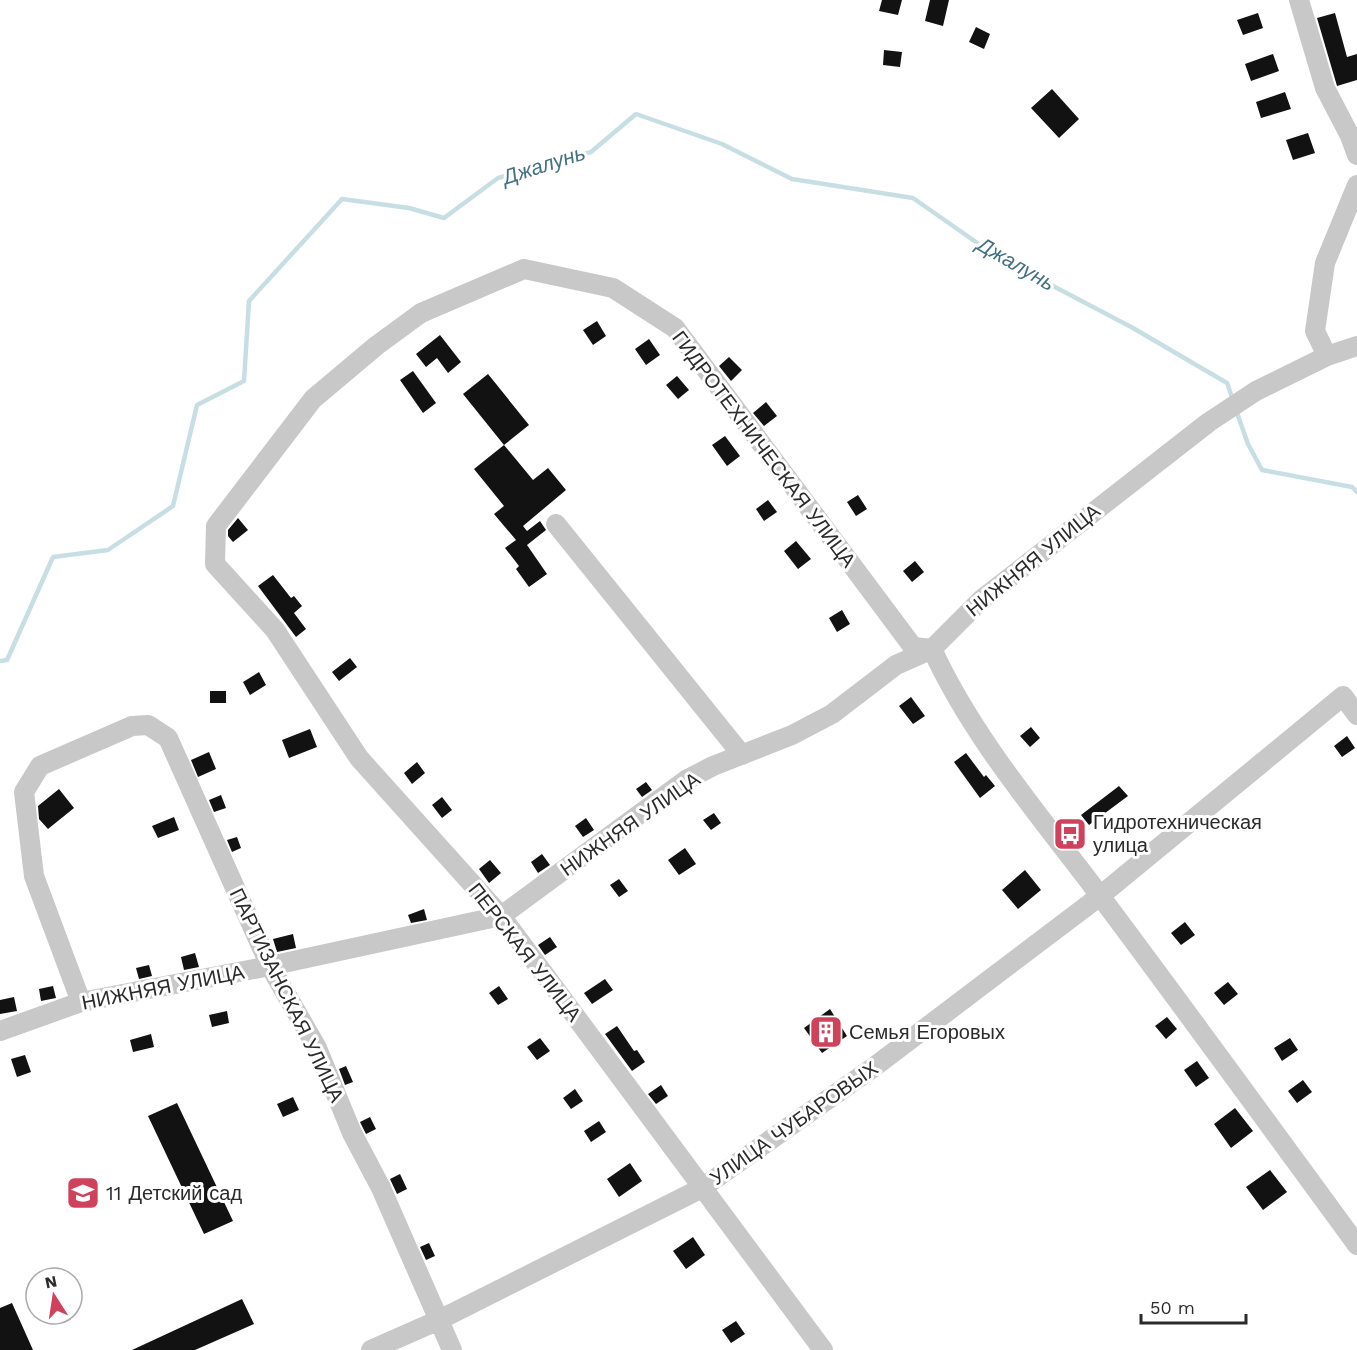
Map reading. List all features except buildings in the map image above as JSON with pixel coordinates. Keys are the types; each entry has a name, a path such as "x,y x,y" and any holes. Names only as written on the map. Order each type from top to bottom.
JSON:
{"street":[{"path":"1299,0 1325,88 1350,136 1357,155"},
{"path":"1327,356 1315,331 1325,263 1357,185"},
{"name":"ГИДРОТЕХНИЧЕСКАЯ УЛИЦА","path":"215,564 216,526 313,399 376,346 422,313 524,269 613,288 675,328 913,647 932,649"},
{"name":"НИЖНЯЯ УЛИЦА","path":"0,1031 81,1002 270,966 501,916 686,780 811,726 832,714 896,665 932,649 981,600 1209,422 1256,391 1327,356 1357,346"},
{"path":"556,524 742,755"},
{"name":"ПЕРСКАЯ УЛИЦА","path":"215,564 275,630 359,758 501,916 824,1350"},
{"path":"932,649 949,686 1005,770 1357,1245"},
{"name":"УЛИЦА ЧУБАРОВЫХ","path":"371,1350 439,1320 702,1188 874,1067 1100,896 1343,696 1357,715"},
{"name":"ПАРТИЗАНСКАЯ УЛИЦА","path":"81,1002 34,876 24,792 40,766 132,726 148,725 168,738 270,966 316,1048 352,1133 381,1188 452,1350"}],"waterway":[{"name":"Джалунь","path":"0,661 7,660 53,557 108,550 173,506 197,405 244,381 249,301 342,199 409,208 444,218 498,178 591,152 636,114 722,144 792,179 913,198 996,256 1133,328 1227,383 1233,400"},
{"name":"Джалунь","path":"1236,410 1248,444 1262,470 1352,487 1357,492"}],"place":[{"name":"Гидротехническая улица","path":"1070,834"},
{"name":"Семья Егоровых","path":"826,1032"},
{"name":"11 Детский сад","path":"83,1193"}]}
